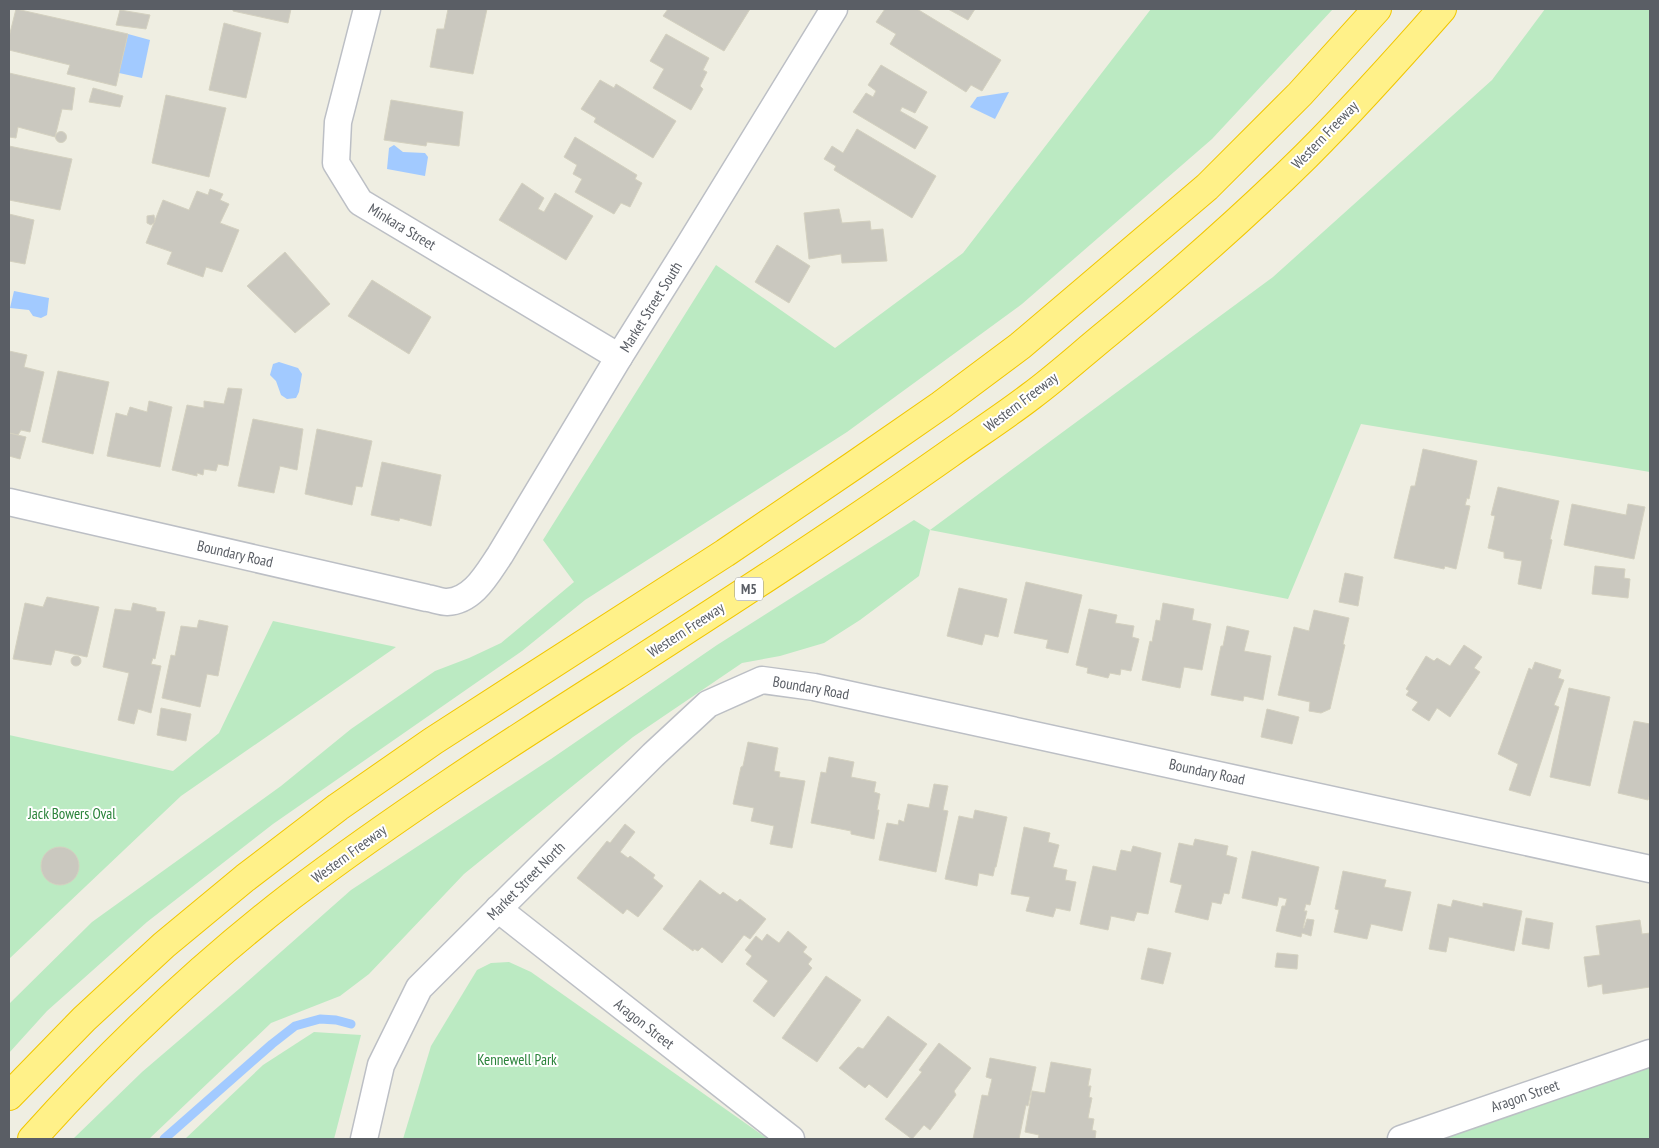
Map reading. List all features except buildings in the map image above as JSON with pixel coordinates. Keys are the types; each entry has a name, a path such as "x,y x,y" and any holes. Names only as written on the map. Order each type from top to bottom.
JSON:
{"highway":[{"path":"9,1096 84,1019 164,945 245,878 338,807 433,741 725,553 838,477 941,405 1020,346 1207,187 1300,94 1377,9"},
{"name":"Western Freeway","path":"32,1139 135,1032 199,973 289,898 498,751 773,574 909,482 1032,395 1133,312 1237,221 1305,156 1384,75 1442,9"}],"street":[{"name":"Minkara Street","path":"367,9 338,122 336,163 360,202 619,357"},
{"name":"Market Street South","path":"462,599 480,585 500,555 619,357 834,9"},
{"name":"Boundary Road","path":"9,502 427,598 446,602 462,599"},
{"name":"Boundary Road","path":"762,680 824,689 1650,869"},
{"name":"Market Street North","path":"364,1139 381,1065 419,988 653,755 708,704 762,680"},
{"name":"Aragon Street","path":"498,909 791,1139"},
{"name":"Aragon Street","path":"1401,1139 1650,1053"}],"green space":[{"path":"1151,9 1333,9 1212,139 1022,304 847,432 585,600 522,651 273,824 147,922 47,1011 9,1053 9,1004 92,922 281,786 351,729 435,671 501,643 574,582 543,540 716,265 835,348 963,253"},
{"path":"1545,9 1650,9 1650,472 1361,424 1288,599 930,530 1273,277 1492,80"},
{"path":"914,520 930,530 919,576 860,620 824,643 780,656 742,663 633,737 464,874 369,974 340,996 271,1023 149,1139 73,1139 142,1072 351,890 551,759 717,645"},
{"name":"Jack Bowers Oval","path":"273,621 396,647 181,796 9,959 9,735 173,771 219,733"},
{"name":"Kennewell Park","path":"509,962 531,972 768,1139 403,1139 431,1046 477,970 491,963"},
{"path":"314,1032 361,1035 334,1139 185,1139 263,1065"},
{"path":"1650,1061 1650,1139 1443,1139"}],"water":[{"path":"128,34 150,40 142,78 119,73"},
{"path":"1009,92 995,119 970,107 977,97"},
{"path":"394,145 403,152 425,153 428,157 425,176 387,169 389,148"},
{"path":"14,291 49,298 47,315 41,318 33,316 29,310 10,308"},
{"path":"279,362 298,368 302,374 296,398 287,399 281,395 276,381 270,375 273,364"}],"waterway":[{"path":"164,1139 295,1026 320,1019 336,1020 351,1024"}]}
